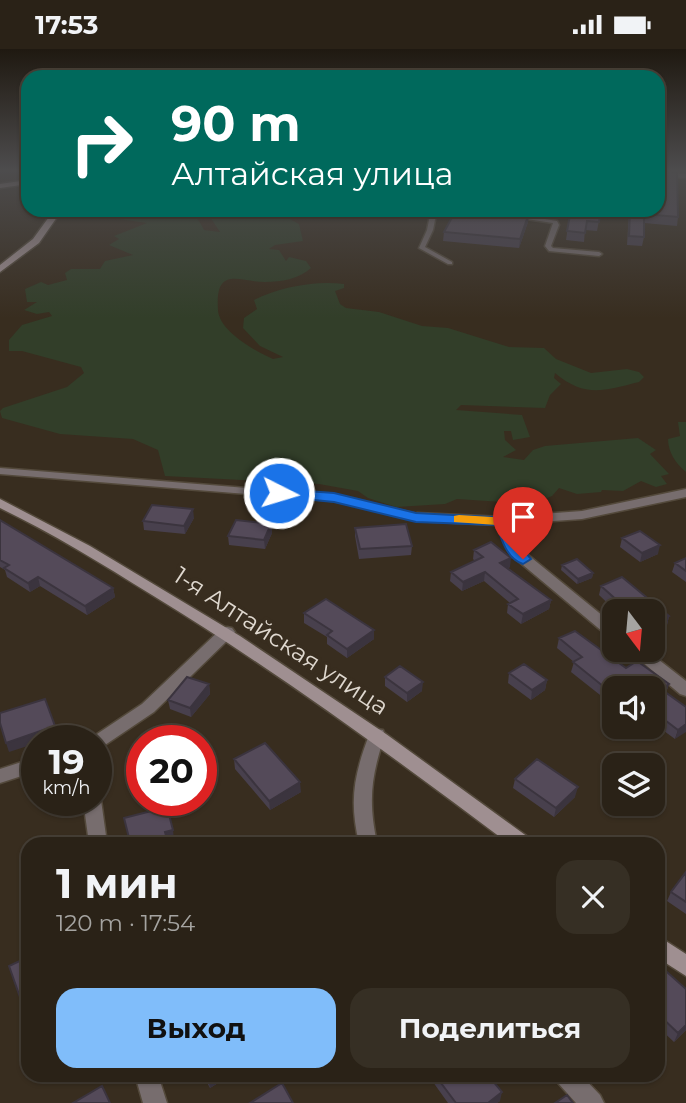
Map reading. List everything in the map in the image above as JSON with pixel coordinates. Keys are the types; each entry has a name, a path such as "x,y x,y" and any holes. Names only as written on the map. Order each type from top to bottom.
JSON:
{"street":[{"path":"0,269 36,241 51,219"},
{"path":"416,517 503,521 601,513 686,493"},
{"name":"1-я Алтайская улица","path":"0,503 83,547 227,632 377,735 513,837"},
{"path":"503,521 516,552 602,623"},
{"path":"112,732 148,708 227,632"},
{"path":"651,662 686,690"},
{"path":"367,837 360,796 361,779 377,735"},
{"path":"0,776 21,769"},
{"path":"94,816 97,837"},
{"path":"665,951 686,966"},
{"path":"149,1082 155,1103"},
{"path":"572,1082 592,1103"}],"lane":[{"path":"432,219 422,248 450,263"},
{"path":"536,219 555,222 548,246 551,250 599,254"},
{"path":"0,471 334,498 416,517"}],"green space":[{"path":"120,219 197,219 204,230 220,232 211,219 290,219 299,224 303,241 275,245 269,249 279,250 286,261 289,257 306,261 311,268 295,277 277,281 231,279 220,287 218,296 218,310 224,325 248,346 273,359 283,357 260,346 243,328 244,318 257,309 254,300 275,291 298,286 333,283 344,284 344,288 335,291 340,304 346,308 379,312 422,326 448,328 509,347 544,348 556,359 591,373 627,369 639,372 644,377 639,382 605,390 576,386 555,373 554,378 561,384 550,395 545,408 461,405 456,410 522,415 530,437 513,440 511,431 504,431 505,440 516,450 503,457 524,460 533,450 545,446 638,438 656,450 650,454 669,474 661,476 667,484 656,487 641,481 623,491 602,490 577,494 559,488 552,496 532,504 457,499 445,504 396,507 368,498 358,491 319,484 165,476 158,450 133,439 60,434 2,418 0,411 3,408 67,387 84,373 81,367 22,351 9,351 9,340 22,325 52,316 49,312 37,314 24,310 37,302 27,302 25,289 41,282 48,285 67,280 65,273 71,269 100,269 105,261 133,255 109,245 119,239 114,236 147,223"},
{"path":"678,422 686,422 686,472 673,457 668,444 668,439 680,436"}],"building":[{"path":"451,219 527,219 520,239 444,232"},
{"path":"569,219 599,219 599,222 587,221 585,233 567,231"},
{"path":"630,219 644,219 644,237 629,236"},
{"path":"152,505 193,509 184,526 143,521"},
{"path":"0,520 113,588 85,606 38,577 28,583 4,568 9,565 0,560"},
{"path":"236,520 271,524 264,540 228,536"},
{"path":"406,524 412,546 360,549 355,528"},
{"path":"640,531 660,545 642,553 622,538"},
{"path":"491,542 511,558 500,563 551,600 523,614 508,604 518,599 485,572 463,582 451,572 483,557 474,550"},
{"path":"686,558 686,571 675,563"},
{"path":"577,559 593,573 578,579 562,565"},
{"path":"622,577 649,599 616,599 601,586"},
{"path":"326,599 374,630 347,649 327,635 332,631 304,613"},
{"path":"575,631 602,651 602,662 618,662 626,668 638,662 658,676 602,676 602,685 573,662 582,657 559,638"},
{"path":"524,664 547,680 532,690 509,673"},
{"path":"400,666 423,682 407,693 385,677"},
{"path":"187,677 209,684 190,708 168,700"},
{"path":"665,692 686,707 686,724 678,730 665,720"},
{"path":"45,699 55,725 21,725 21,738 6,743 0,713"},
{"path":"265,743 300,782 269,801 234,759"},
{"path":"537,759 578,787 556,808 515,779"},
{"path":"169,816 173,830 165,832 166,837 129,837 124,818"},
{"path":"686,872 686,902 671,892"},
{"path":"21,960 21,1000 9,966"},
{"path":"665,970 686,989 686,1025 678,1033 665,1021"},
{"path":"440,1082 494,1082 502,1092 488,1103 456,1103"},
{"path":"282,1083 293,1103 250,1103"},
{"path":"102,1086 110,1103 73,1103"},
{"path":"567,1095 573,1103 555,1103"}],"slow traffic":[{"path":"459,519 503,521 506,531"}],"route":[{"path":"279,493 334,498 398,515 503,521 510,544 523,559"}]}
